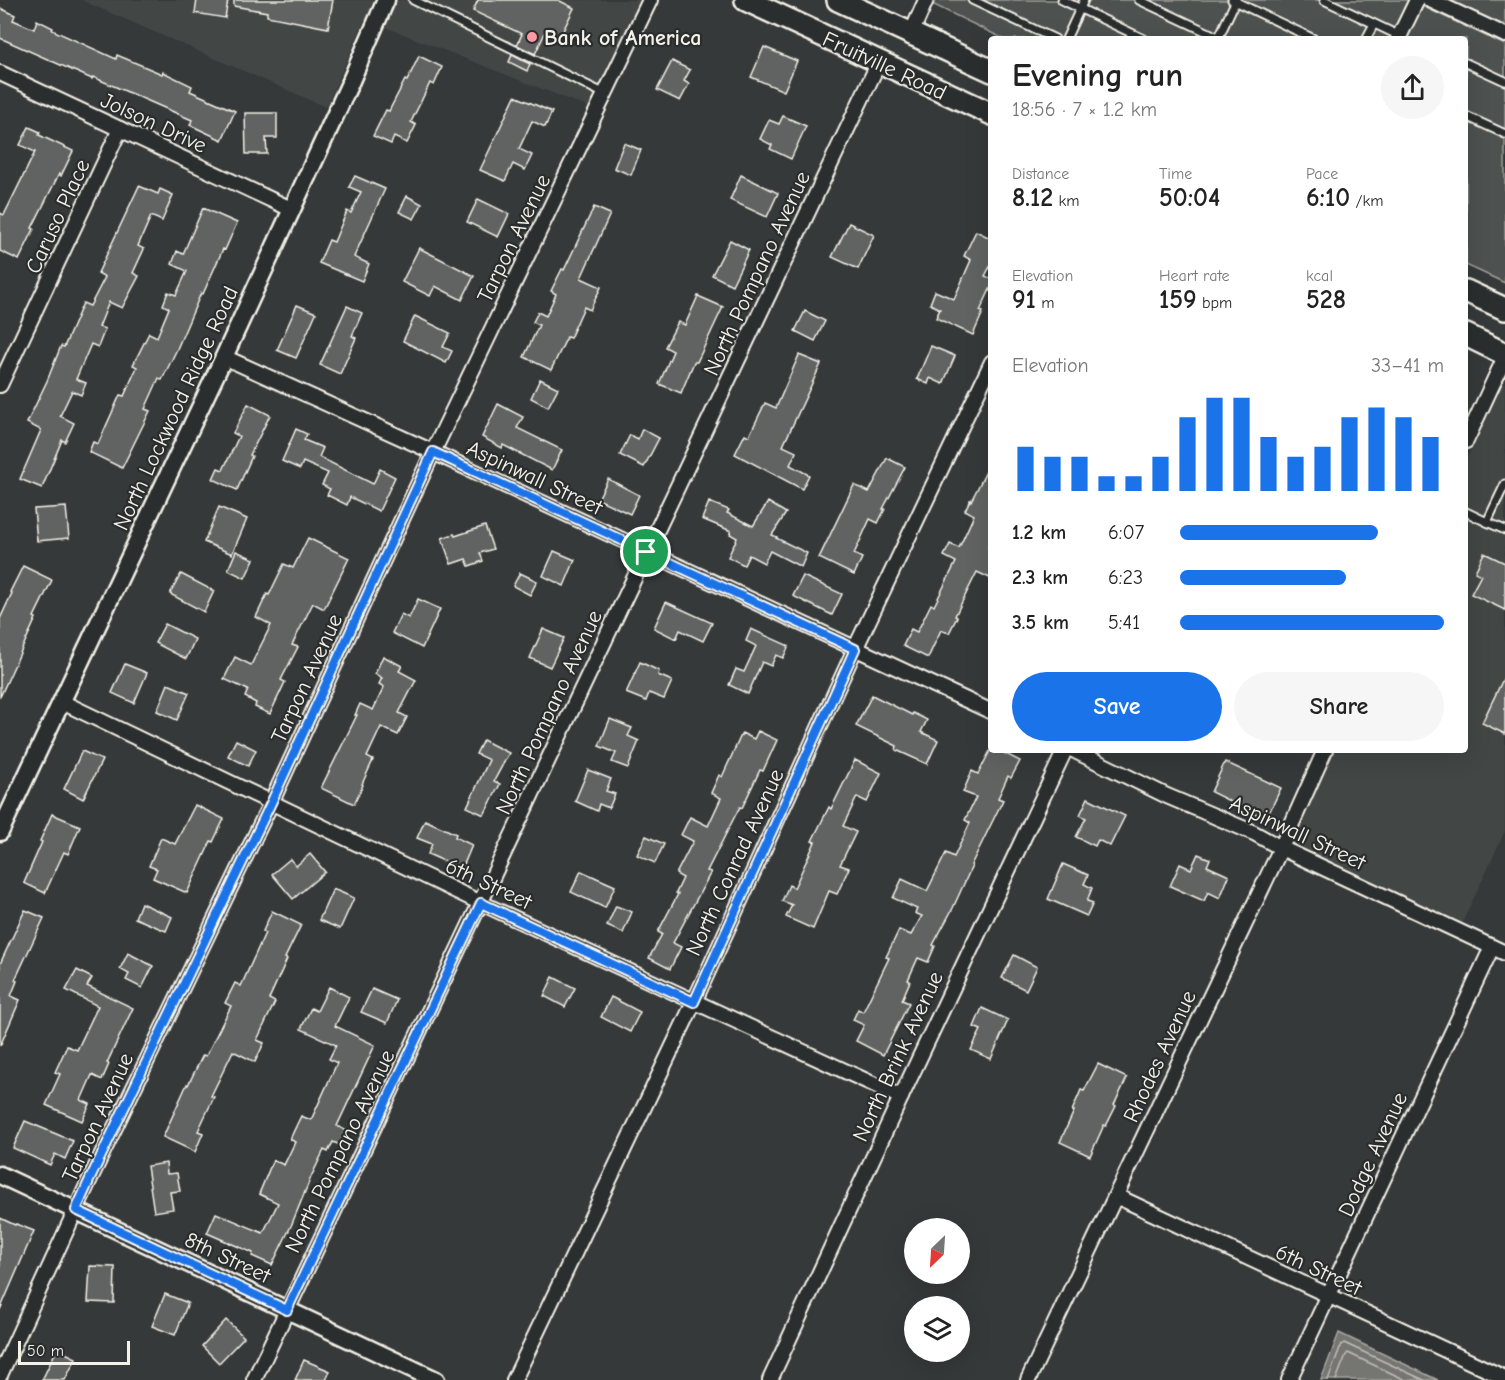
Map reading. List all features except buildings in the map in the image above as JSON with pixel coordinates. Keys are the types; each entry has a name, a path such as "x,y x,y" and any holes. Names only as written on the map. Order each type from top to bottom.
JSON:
{"main road":[{"name":"Fruitville Road","path":"746,0 988,112"},
{"name":"Fruitville Road","path":"838,0 988,69"},
{"path":"1468,292 1505,309"},
{"path":"1468,336 1505,356"}],"street":[{"name":"North Lockwood Ridge Road","path":"0,832 4,811 62,702 224,357 386,0"},
{"name":"Tarpon Avenue","path":"0,1375 94,1170 271,803 433,452 651,0"},
{"path":"911,34 926,0"},
{"path":"1399,36 1417,0"},
{"path":"1430,0 1505,35"},
{"name":"North Pompano Avenue","path":"254,1380 879,62"},
{"name":"Jolson Drive","path":"0,73 291,209"},
{"name":"Caruso Place","path":"0,385 120,129"},
{"path":"1468,435 1505,356"},
{"name":"Aspinwall Street","path":"224,357 988,710"},
{"name":"North Conrad Avenue","path":"514,1380 694,1002 855,649 988,370"},
{"name":"6th Street","path":"62,702 481,903 901,1097"},
{"name":"North Brink Avenue","path":"770,1380 1064,753"},
{"name":"Aspinwall Street","path":"1079,753 1167,796 1254,832 1281,848 1499,950"},
{"name":"Rhodes Avenue","path":"1028,1380 1281,848 1324,753"},
{"name":"Dodge Avenue","path":"1289,1380 1328,1296 1499,950"},
{"name":"8th Street","path":"0,1175 436,1380"},
{"name":"6th Street","path":"1116,1197 1505,1378"}],"lane":[{"path":"413,0 606,94"},
{"path":"972,0 1049,36"},
{"path":"1062,0 1138,36"},
{"path":"1067,36 1084,0"},
{"path":"1139,0 1215,36"},
{"path":"1220,36 1234,0 1308,36"},
{"path":"1324,0 1397,36"},
{"path":"1368,36 1374,24"},
{"path":"1468,64 1505,81"},
{"path":"1468,117 1505,135"},
{"path":"1487,522 1505,484"},
{"path":"1468,513 1505,530"}],"shaded area":[{"path":"81,0 377,0 368,20 365,19 326,107"},
{"path":"394,0 642,0 590,108 383,26"},
{"path":"934,0 1408,0 1391,36 998,36 932,4"},
{"path":"1450,0 1505,0 1505,26"},
{"path":"1422,6 1505,45 1505,283 1468,266 1468,36 1408,36"},
{"path":"1502,382 1505,384 1505,831 1462,923 1291,843 1333,753 1468,753 1468,456"}],"water":[{"path":"1339,1333 1438,1380 1321,1380"}],"place":[{"name":"Bank of America","path":"532,37"}],"route":[{"path":"433,452 646,552 855,649 694,1002 481,903 287,1310 76,1210 271,803 433,452"}]}
